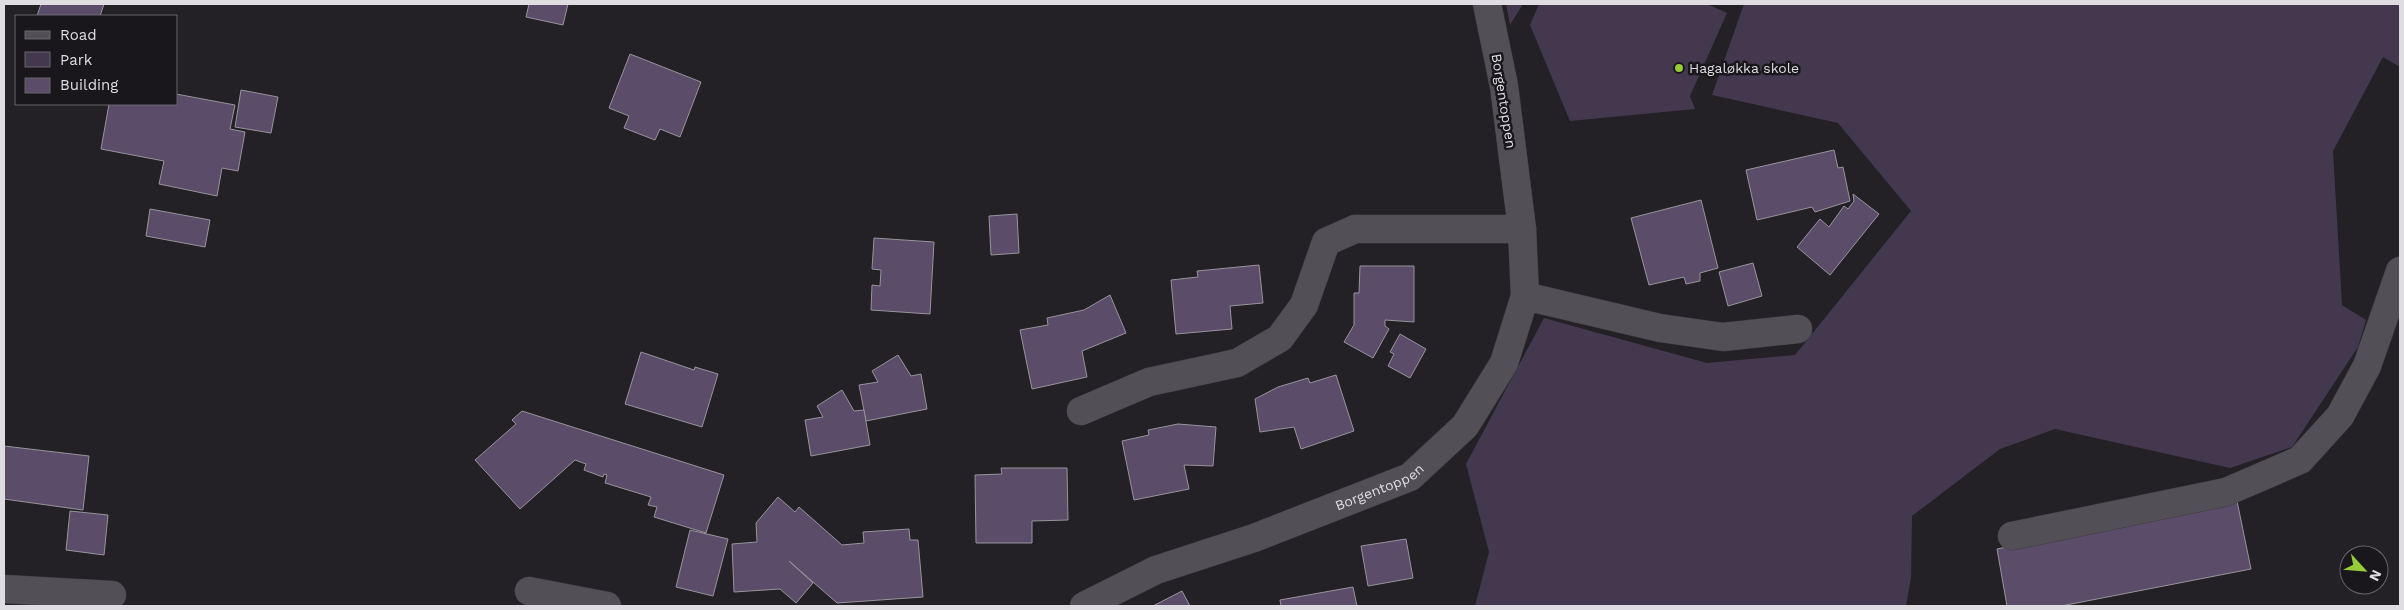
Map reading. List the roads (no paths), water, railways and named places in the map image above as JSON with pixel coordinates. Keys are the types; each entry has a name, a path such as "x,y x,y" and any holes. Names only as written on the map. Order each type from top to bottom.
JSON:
{"street":[{"name":"Borgentoppen","path":"1084,606 1156,570 1254,538 1410,477 1465,426 1504,363 1525,296 1522,229 1504,86 1487,4"},
{"path":"1081,411 1149,382 1237,363 1280,338 1304,305 1326,242 1355,229 1522,229"},
{"path":"2012,536 2226,492 2300,460 2340,416 2354,391 2367,366 2400,271"},
{"path":"1525,296 1660,328 1723,337 1798,329"},
{"path":"4,588 112,595"},
{"path":"529,591 606,606"}],"place":[{"name":"Hagaløkka skole","path":"1679,68"}]}
